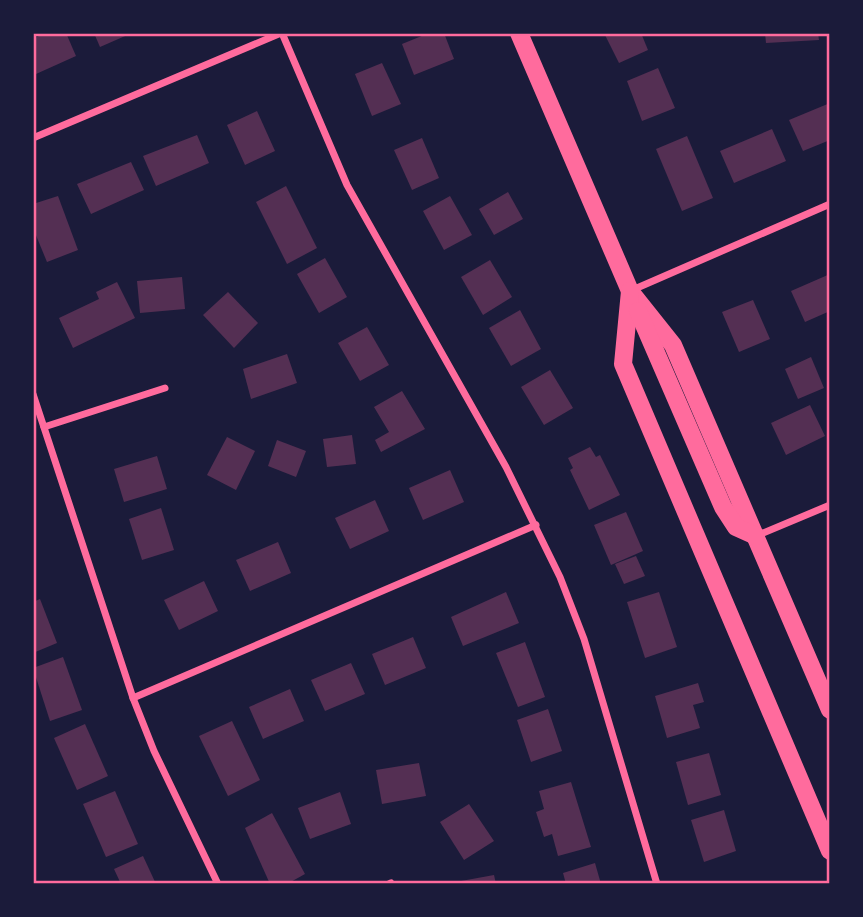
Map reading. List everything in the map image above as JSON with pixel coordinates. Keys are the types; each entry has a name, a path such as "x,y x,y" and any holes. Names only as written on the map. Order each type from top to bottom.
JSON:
{"main road":[{"path":"519,33 630,291 673,345 830,709"},
{"path":"630,291 623,364 830,851"}],"street":[{"path":"33,138 281,33 347,184 506,467 536,526 584,639 657,884"},
{"path":"630,291 830,204"},
{"path":"44,427 164,388"},
{"path":"33,394 104,617 133,698 154,751 218,884"},
{"path":"756,536 830,505"},
{"path":"133,698 536,526"}],"building":[{"path":"45,33 66,33 76,56 36,74 33,68 33,39"},
{"path":"94,33 132,33 100,47"},
{"path":"429,33 444,33 454,59 414,75 402,44"},
{"path":"604,33 641,33 648,50 619,63"},
{"path":"765,33 818,33 819,40 766,43"},
{"path":"382,63 401,104 372,116 355,74"},
{"path":"658,68 675,108 642,121 627,81"},
{"path":"830,103 830,140 803,151 789,120"},
{"path":"257,111 275,151 245,165 227,125"},
{"path":"772,129 786,161 734,183 720,151"},
{"path":"197,135 209,163 156,186 143,156"},
{"path":"687,136 713,198 682,211 656,149"},
{"path":"422,138 439,178 412,190 394,150"},
{"path":"131,162 144,190 91,214 77,184"},
{"path":"286,186 317,248 287,264 256,202"},
{"path":"508,192 523,219 494,235 479,209"},
{"path":"58,196 78,250 47,262 33,228 33,204"},
{"path":"450,196 472,235 444,250 423,211"},
{"path":"325,258 347,297 319,313 297,274"},
{"path":"490,260 512,297 483,315 461,277"},
{"path":"830,274 830,311 805,322 791,291"},
{"path":"182,277 185,309 140,313 137,281"},
{"path":"117,282 135,318 73,348 59,318 99,299 96,292"},
{"path":"228,292 258,323 234,348 203,315"},
{"path":"753,300 770,339 739,352 722,312"},
{"path":"520,310 541,349 511,366 489,328"},
{"path":"367,327 389,365 360,381 338,343"},
{"path":"287,354 297,383 251,399 243,369"},
{"path":"811,357 824,388 798,399 785,369"},
{"path":"550,370 573,408 544,425 521,387"},
{"path":"402,391 425,429 381,452 375,440 389,432 374,407"},
{"path":"810,405 825,436 786,455 771,423"},
{"path":"352,435 356,464 327,467 323,439"},
{"path":"227,437 255,451 236,490 207,475"},
{"path":"277,440 306,451 296,477 268,466"},
{"path":"590,447 596,457 600,455 620,495 589,510 570,470 573,468 568,458"},
{"path":"157,456 167,489 124,502 114,469"},
{"path":"450,470 464,502 423,520 409,488"},
{"path":"375,500 389,531 350,549 335,518"},
{"path":"161,508 174,550 142,560 129,519"},
{"path":"626,512 643,551 611,565 594,525"},
{"path":"278,542 291,573 250,591 236,560"},
{"path":"636,556 645,576 624,584 615,564"},
{"path":"204,581 218,611 179,630 164,600"},
{"path":"506,592 519,623 463,646 451,617"},
{"path":"659,592 677,647 645,658 627,602"},
{"path":"40,599 57,643 33,653 33,602"},
{"path":"413,637 426,668 385,685 372,654"},
{"path":"525,642 545,697 518,707 496,653"},
{"path":"63,657 82,710 50,721 33,668"},
{"path":"351,663 365,694 325,711 311,680"},
{"path":"698,683 704,702 693,705 700,728 667,738 655,696"},
{"path":"290,689 304,721 263,739 249,707"},
{"path":"548,709 562,751 531,762 517,720"},
{"path":"232,721 260,780 228,796 199,736"},
{"path":"85,724 108,776 77,790 54,738"},
{"path":"709,753 721,795 688,805 676,762"},
{"path":"419,763 426,796 382,804 376,770"},
{"path":"571,782 591,847 558,856 552,834 544,837 536,812 544,809 539,791"},
{"path":"115,791 138,844 106,857 83,804"},
{"path":"340,792 351,824 310,839 298,808"},
{"path":"469,804 494,841 464,860 440,822"},
{"path":"724,810 736,851 704,862 691,820"},
{"path":"272,813 305,874 287,884 270,884 245,828"},
{"path":"143,856 156,884 121,884 114,869"},
{"path":"595,863 601,884 566,884 563,873"},
{"path":"494,875 496,884 462,884 461,881"}]}
